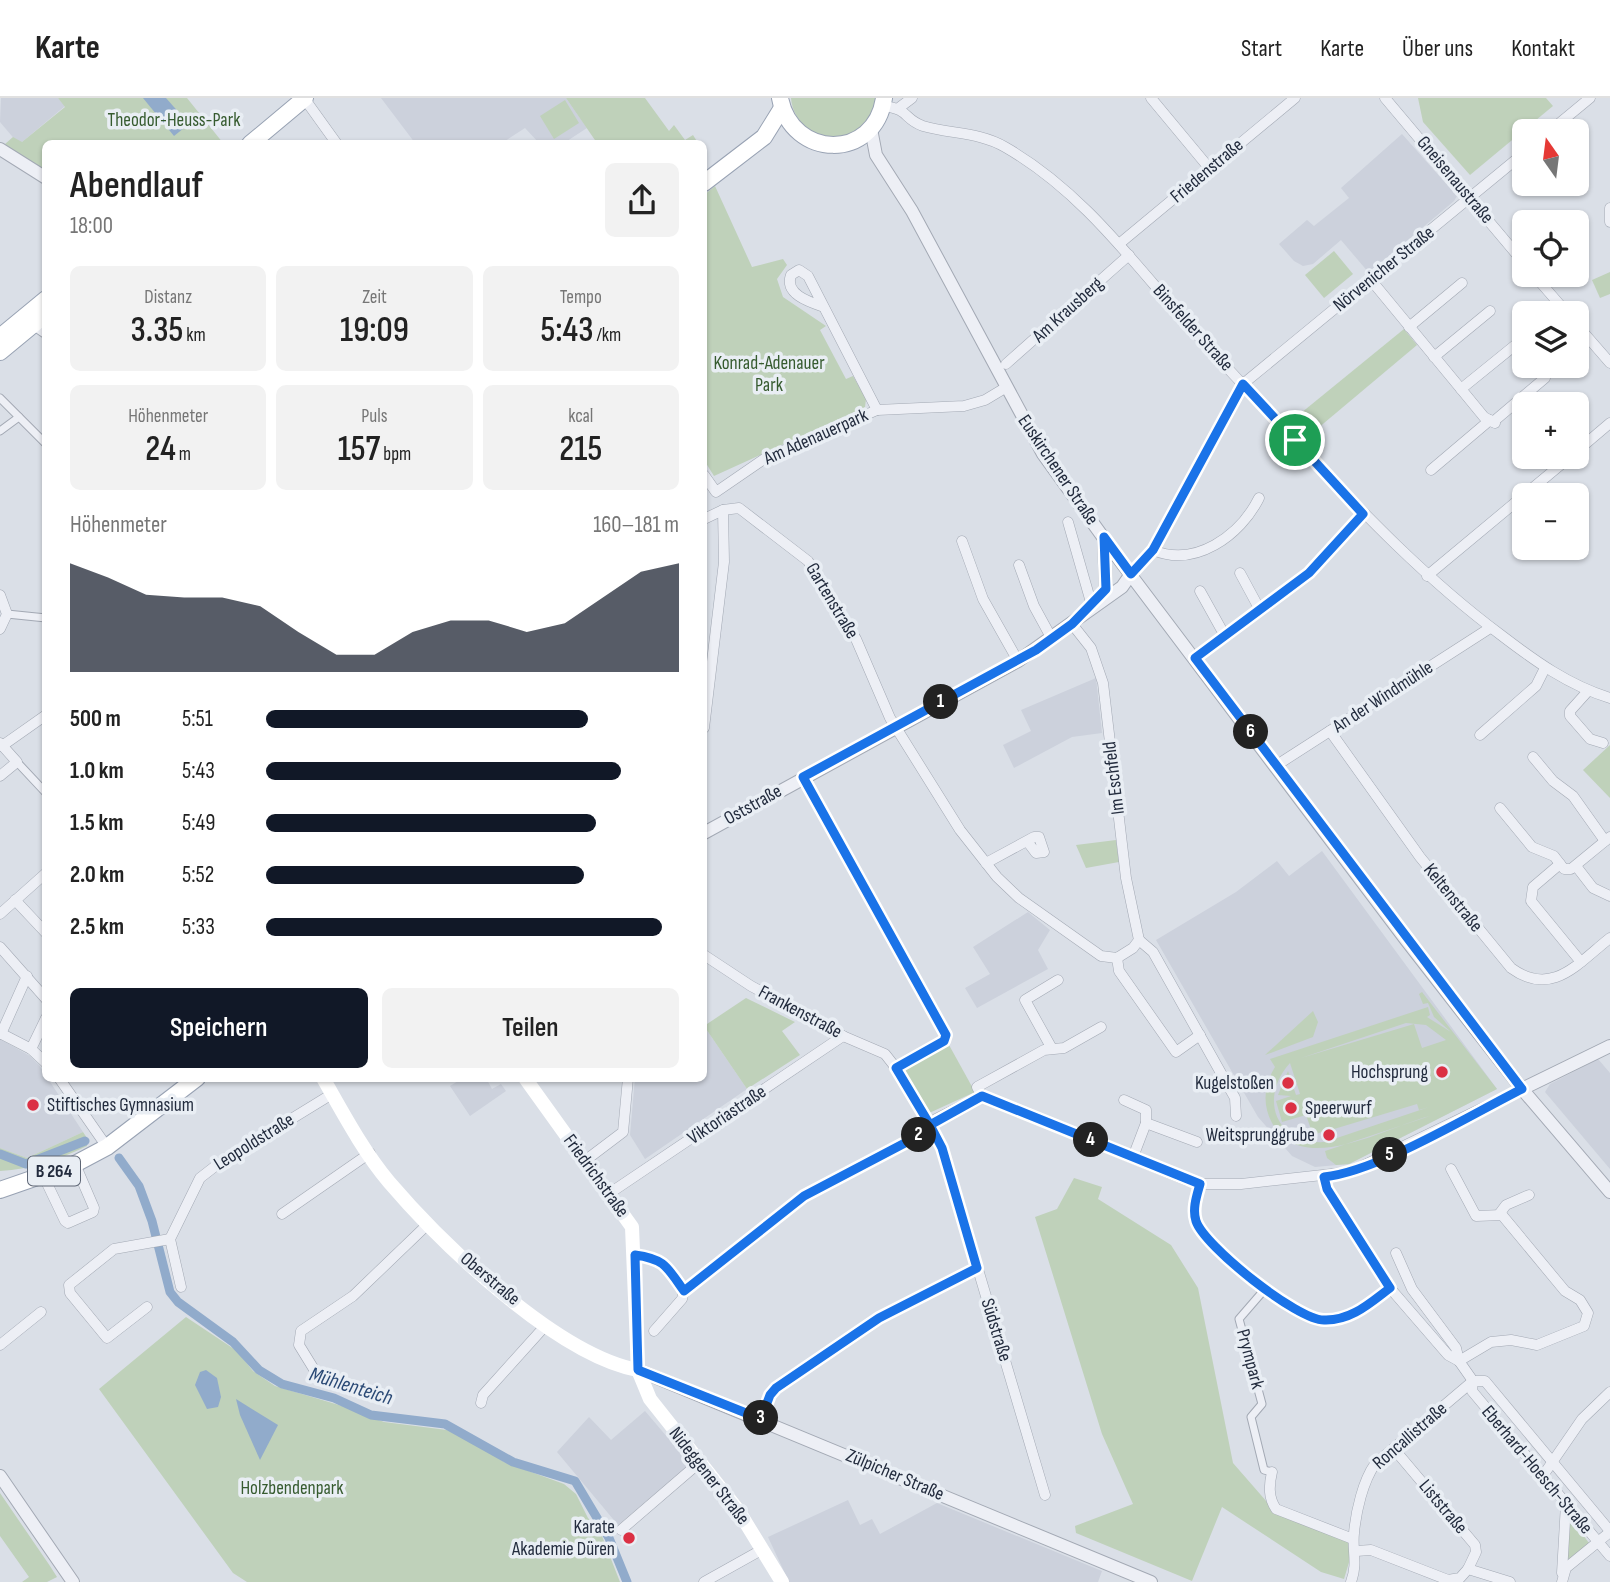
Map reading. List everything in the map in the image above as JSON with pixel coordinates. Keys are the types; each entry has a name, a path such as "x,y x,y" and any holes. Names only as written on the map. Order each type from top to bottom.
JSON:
{"main road":[{"path":"255,140 304,98"},
{"path":"764,137 798,133 822,145 850,142 871,130 883,102"},
{"path":"781,103 798,133"},
{"path":"707,181 764,137 781,103"},
{"path":"0,337 37,322"},
{"path":"0,352 37,322"},
{"name":"B 264","path":"0,1190 75,1164 107,1147 192,1082"},
{"name":"Oberstraße","path":"325,1082 388,1180 428,1224 485,1278 546,1325 596,1355 638,1370"},
{"name":"Friedrichstraße","path":"528,1082 632,1227 638,1370"},
{"name":"Nideggener Straße","path":"638,1370 650,1399 738,1510 782,1582"}],"street":[{"path":"304,98 335,140"},
{"path":"883,102 900,107 912,98"},
{"path":"1150,98 1210,169"},
{"name":"Friedenstraße","path":"1119,244 1295,98"},
{"name":"Gneisenaustraße","path":"1384,98 1512,248"},
{"path":"1565,119 1590,98"},
{"name":"Binsfelder Straße","path":"900,107 921,125 983,138 1002,145 1040,168 1076,197 1363,514 1427,576 1490,628 1545,668 1588,691 1610,698"},
{"name":"Euskirchener Straße","path":"871,130 876,155 923,230 1005,388 1043,454 1522,1089 1610,1192"},
{"path":"850,142 876,155"},
{"path":"0,149 42,175"},
{"name":"Nörvenicher Straße","path":"1243,384 1512,163"},
{"path":"1610,208 1610,222"},
{"name":"Am Krausberg","path":"1006,364 1129,255"},
{"path":"1371,280 1461,389 1494,422"},
{"path":"1409,327 1462,283"},
{"path":"824,307 877,410"},
{"path":"1434,357 1490,311"},
{"path":"1589,339 1610,363"},
{"path":"1461,389 1512,348"},
{"path":"1431,470 1494,422 1544,378"},
{"path":"1131,574 1153,550 1243,384"},
{"name":"Am Adenauerpark","path":"707,479 716,492 764,459 877,410 964,406 985,400 1005,388"},
{"path":"0,398 42,440"},
{"path":"0,432 19,417"},
{"path":"1589,441 1610,423"},
{"path":"1427,576 1556,469"},
{"path":"1153,550 1178,557 1205,551 1233,531 1259,498"},
{"path":"707,518 728,509 707,703"},
{"name":"Gartenstraße","path":"728,509 745,511 804,556 856,639 895,726"},
{"path":"1195,658 1309,573 1363,514"},
{"path":"1068,522 1092,606"},
{"path":"1104,537 1106,589"},
{"path":"962,541 983,599 1018,661"},
{"path":"1019,565 1034,606 1052,639"},
{"path":"1240,573 1260,610"},
{"name":"Oststraße","path":"1092,606 1122,587 1131,574"},
{"name":"Oststraße","path":"707,831 1018,661 1072,624 1116,579 1131,574"},
{"path":"1200,591 1225,636"},
{"path":"0,595 7,614 0,629"},
{"path":"7,614 42,618"},
{"name":"Im Eschfeld","path":"1072,624 1091,648 1103,683 1128,891 1139,940 1153,952 1235,1098 1236,1116"},
{"name":"An der Windmühle","path":"1277,765 1490,628"},
{"path":"1480,735 1536,686 1545,668"},
{"path":"1588,691 1570,710 1570,716 1590,739 1603,743"},
{"path":"42,718 1,744 42,789"},
{"path":"895,726 960,830 1019,898 1080,944 1101,956 1117,958 1133,948 1139,940"},
{"name":"Keltenstraße","path":"1330,731 1420,857 1511,968 1531,980 1542,981 1562,976 1610,938"},
{"path":"1500,808 1532,847 1554,856 1564,869 1576,866 1608,839 1573,796 1553,781 1533,757"},
{"path":"0,776 17,762"},
{"path":"803,777 946,1035 944,1041 896,1068"},
{"path":"986,863 1027,841"},
{"path":"1560,864 1533,887 1531,901 1581,962"},
{"path":"1576,866 1594,888 1610,896"},
{"path":"0,914 42,876"},
{"path":"15,900 42,929"},
{"path":"0,947 42,994"},
{"name":"Frankenstraße","path":"707,958 751,986 844,1036 885,1054 896,1068"},
{"path":"1117,958 1119,971 1173,1050 1178,1052 1200,1035"},
{"path":"27,976 0,1033 31,1049 42,1059"},
{"path":"1051,1047 1025,1000 1058,980"},
{"path":"31,1049 42,1026"},
{"path":"1101,1027 1064,1048 1051,1047 977,1087 982,1096 1200,1184 1241,1184 1324,1177 1350,1172 1392,1154 1610,1046"},
{"name":"Viktoriastraße","path":"610,1193 844,1036"},
{"name":"Südstraße","path":"896,1068 942,1148 1045,1495"},
{"path":"62,1082 107,1147"},
{"path":"586,1160 623,1132 628,1082"},
{"name":"Leopoldstraße","path":"163,1239 207,1171 332,1094"},
{"path":"654,1331 682,1299 684,1291 804,1196 922,1134 930,1125 982,1096"},
{"path":"1124,1100 1146,1110 1146,1123 1133,1157"},
{"path":"1146,1123 1197,1142"},
{"path":"282,1214 370,1153"},
{"path":"43,1175 68,1223 93,1212 94,1208 75,1164"},
{"path":"1451,1169 1476,1216 1500,1213 1506,1205 1529,1195"},
{"name":"Eberhard-Hoesch-Straße","path":"1324,1177 1327,1189 1390,1288 1448,1355 1459,1362 1473,1381 1472,1391 1610,1556"},
{"path":"1200,1184 1195,1214 1199,1227 1265,1289 1302,1315 1325,1320 1359,1311 1390,1288"},
{"path":"1459,1362 1497,1340 1537,1345 1584,1326 1588,1318 1583,1303 1565,1291 1500,1213"},
{"path":"315,1371 299,1345 301,1331 353,1296 428,1224"},
{"path":"147,1307 110,1342 70,1293 69,1285 114,1249 163,1239 181,1287"},
{"name":"Eberhard-Hoesch-Straße","path":"1396,1253 1412,1289 1456,1348 1459,1362"},
{"path":"635,1255 657,1258 664,1262 684,1291"},
{"path":"761,1419 770,1395 776,1388 879,1318 977,1268"},
{"name":"Prympark","path":"1265,1289 1240,1319 1262,1404 1251,1416 1264,1470 1272,1472 1269,1484 1271,1502 1276,1509 1353,1539"},
{"path":"0,1345 41,1312"},
{"path":"481,1403 482,1395 527,1350 546,1325"},
{"name":"Zülpicher Straße","path":"638,1370 1151,1582"},
{"name":"Eberhard-Hoesch-Straße","path":"1473,1381 1485,1381 1610,1532"},
{"name":"Roncallistraße","path":"1351,1582 1356,1550 1353,1539 1368,1474 1394,1448 1473,1381"},
{"path":"1542,1477 1582,1419 1610,1392"},
{"name":"Liststraße","path":"1394,1448 1475,1545 1476,1552 1468,1569"},
{"path":"621,1530 700,1462"},
{"path":"0,1476 73,1582"},
{"path":"1562,1578 1566,1504"},
{"path":"1562,1578 1610,1532"},
{"path":"704,1582 763,1549"},
{"path":"1356,1550 1371,1550 1448,1580 1460,1578 1468,1569 1510,1582"}],"shaded area":[{"path":"1,98 58,98 65,106 22,142 17,142 0,122"},
{"path":"381,98 566,98 587,128 569,140 536,140 525,128 507,140 413,140"},
{"path":"1402,134 1457,196 1454,201 1369,273 1341,240 1313,264 1303,266 1294,261 1279,244 1307,220 1314,226 1349,198 1341,188"},
{"path":"1096,678 1102,733 1072,737 1014,768 1003,745 1031,731 1021,710"},
{"path":"1322,851 1497,1089 1349,1164 1315,1167 1292,1156 1258,1117 1156,940 1236,892 1277,861 1289,876"},
{"path":"1028,912 1050,930 1038,950 1048,969 977,1008 965,988 990,974 973,947"},
{"path":"707,1030 747,1089 645,1159 630,1135 635,1082 707,1082"},
{"name":"Stiftisches Gymnasium","path":"0,1039 30,1056 39,1065 42,1070 42,1082 50,1082 83,1132 27,1158 0,1148"},
{"path":"1598,1059 1610,1073 1610,1169 1545,1092 1550,1084"},
{"path":"456,1082 488,1082 492,1089 501,1084 506,1091 470,1116 450,1086"},
{"path":"645,1411 690,1464 618,1525 557,1452 589,1417 611,1440"},
{"path":"848,1500 860,1525 872,1519 880,1534 937,1503 1102,1571 1098,1582 789,1582 768,1537"}],"green space":[{"name":"Theodor-Heuss-Park","path":"58,98 187,98 221,140 42,140 42,171 5,144 13,137 22,142 65,107"},
{"path":"566,98 645,98 669,131 674,125 685,140 595,140"},
{"path":"791,98 878,98 872,119 862,130 837,138 824,137 802,123 794,112"},
{"path":"1418,98 1546,98 1553,106 1537,119 1512,119 1512,140 1470,175 1423,122"},
{"path":"565,100 579,123 554,139 540,116"},
{"name":"Konrad-Adenauer Park","path":"715,186 752,267 783,259 787,265 777,279 783,297 826,326 820,330 846,379 853,376 866,399 865,407 714,476 707,465 707,193"},
{"path":"1334,251 1353,274 1324,298 1305,275"},
{"path":"1610,272 1610,294 1600,298 1592,280"},
{"path":"1404,329 1417,345 1305,439 1290,422"},
{"path":"1610,745 1610,798 1583,770"},
{"path":"1116,840 1119,862 1086,868 1076,845"},
{"path":"1422,992 1497,1089 1349,1164 1336,1165 1327,1158 1325,1151 1345,1144 1324,1148 1303,1147 1286,1139 1272,1123 1266,1102 1268,1081 1275,1067 1270,1059 1428,1007 1430,1015 1427,1017 1451,1032 1434,1017 1428,1003 1423,1004 1419,994","holes":["1406,1023 1426,1025 1446,1040 1422,1048 1414,1024 1301,1058","1290,1063 1300,1094 1296,1095 1288,1071 1278,1095 1291,1096 1276,1101 1282,1122 1306,1115 1313,1135 1322,1132 1325,1140 1336,1137 1334,1129 1417,1104 1419,1110 1429,1107 1325,1142 1308,1141 1294,1136 1284,1128 1277,1117 1275,1091 1280,1077"]},
{"path":"746,998 795,1022 782,1031 800,1055 747,1089 707,1030 707,1024"},
{"path":"1313,1011 1318,1022 1313,1037 1265,1055"},
{"path":"949,1045 975,1092 927,1114 905,1075 906,1069"},
{"path":"83,1132 87,1138 87,1146 66,1156 23,1168 0,1171 0,1148 27,1158"},
{"path":"1074,1178 1102,1187 1098,1199 1171,1245 1198,1288 1233,1463 1274,1510 1348,1538 1350,1559 1344,1579 1321,1572 1222,1507 1192,1581 1076,1533 1075,1526 1133,1504 1102,1434 1035,1217 1057,1209"},
{"name":"Holzbendenpark","path":"186,1317 237,1351 253,1371 275,1386 349,1408 384,1422 447,1430 475,1442 504,1462 564,1484 576,1494 588,1518 600,1531 620,1582 247,1582 233,1573 99,1389"},
{"path":"0,1493 57,1577 47,1582 22,1582 29,1577 0,1536"},
{"path":"1569,1523 1574,1523 1589,1543 1570,1560 1567,1558"}],"water":[{"path":"143,98 166,98 189,124 174,136"},
{"path":"206,1370 217,1378 221,1397 218,1407 207,1409 195,1385 200,1372"},
{"path":"236,1399 278,1425 260,1460 240,1415"}],"waterway":[{"name":"Mühlenteich","path":"0,1154 26,1164 85,1141"},
{"name":"Mühlenteich","path":"119,1158 139,1186 152,1221 170,1292 178,1302 233,1342 259,1370 282,1384 334,1398 371,1415 445,1424 513,1462 575,1481 609,1538 627,1582"}],"place":[{"name":"Hochsprung","path":"1442,1072"},
{"name":"Kugelstoßen","path":"1288,1083"},
{"name":"Stiftisches Gymnasium","path":"33,1105"},
{"name":"Speerwurf","path":"1291,1108"},
{"name":"Weitsprunggrube","path":"1329,1135"},
{"name":"Karate Akademie Düren","path":"629,1538"}],"route":[{"path":"1295,440 1243,384 1153,550 1131,574 1104,537 1106,589 1072,624 1018,661 803,777 946,1035 944,1041 896,1068 930,1125 922,1134 804,1196 684,1291 664,1262 657,1258 635,1255 638,1370 761,1419 770,1395 776,1388 879,1318 977,1268 939,1138 930,1125 936,1119 982,1096 1200,1184 1195,1208 1199,1227 1255,1281 1302,1315 1314,1319 1336,1320 1359,1311 1390,1288 1327,1189 1324,1177 1350,1172 1392,1154 1522,1089 1406,940 1195,658 1309,573 1363,514 1295,440"}]}
